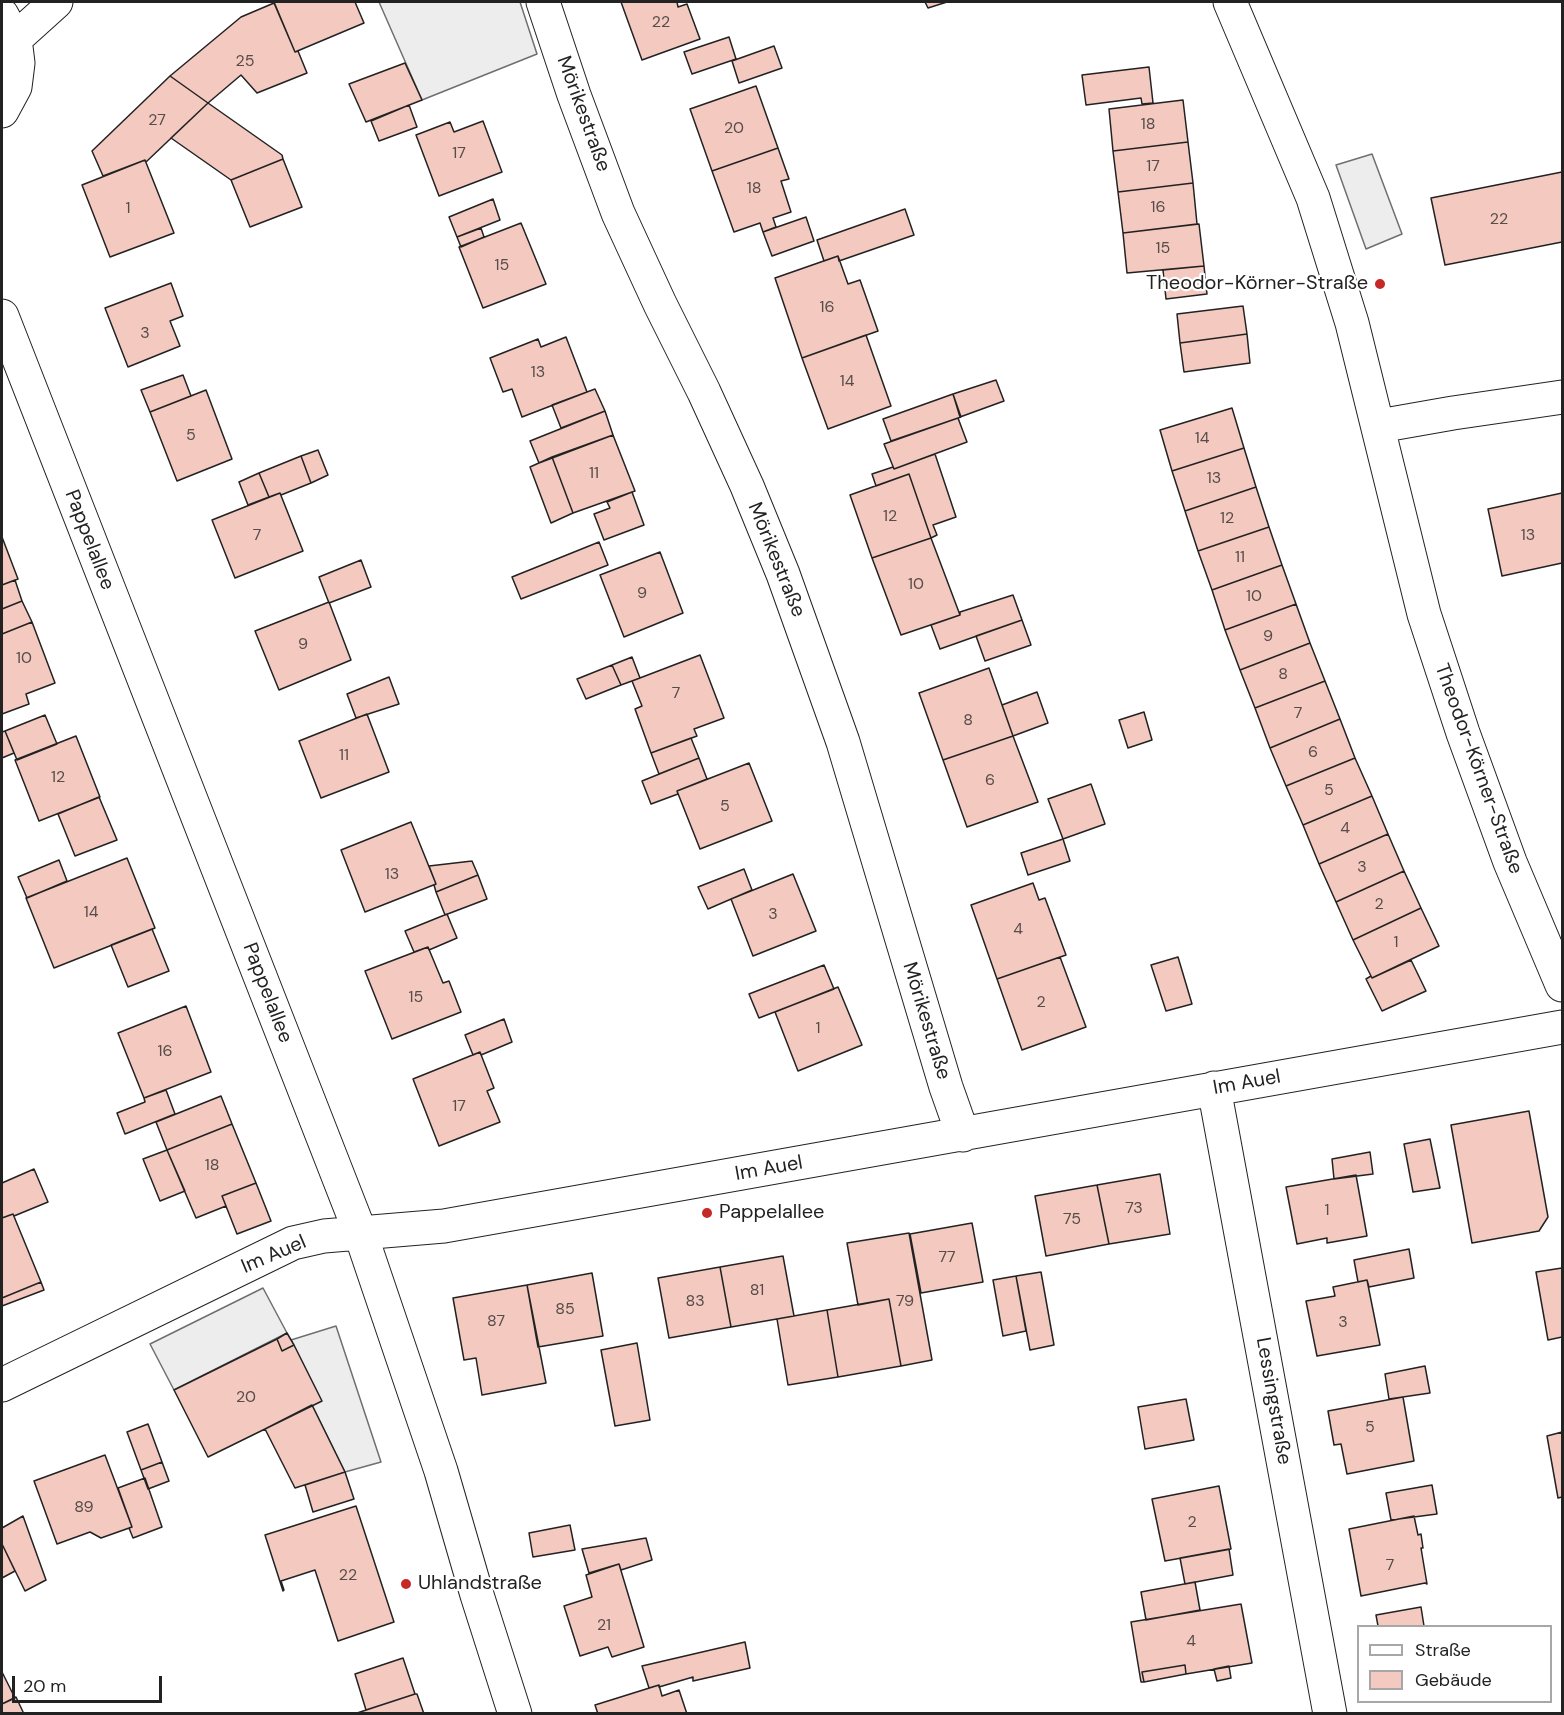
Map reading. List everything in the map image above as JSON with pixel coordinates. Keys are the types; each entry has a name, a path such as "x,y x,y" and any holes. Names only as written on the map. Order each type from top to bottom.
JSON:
{"street":[{"path":"2,111 10,99 18,63 8,27 56,2"},
{"name":"Mörikestraße","path":"543,2 618,213 737,465 787,585 843,742 946,1087 963,1135"},
{"name":"Theodor-Körner-Straße","path":"1230,2 1313,198 1352,323 1424,614 1463,733 1510,862 1563,985"},
{"name":"Pappelallee","path":"2,316 360,1232 441,1471 477,1595 515,1713"},
{"path":"1379,426 1563,397"},
{"name":"Im Auel","path":"2,1386 293,1242 360,1232 444,1226 1563,1028"},
{"name":"Lessingstraße","path":"1214,1088 1330,1713"}],"shaded area":[{"path":"379,2 520,2 537,54 422,100"},
{"path":"1372,154 1402,234 1366,249 1336,165"},
{"path":"263,1288 287,1333 174,1390 150,1344"},
{"path":"336,1326 381,1462 345,1472 312,1405 321,1401 291,1340"}],"building":[{"path":"274,2 355,2 364,23 295,52"},
{"path":"621,2 677,2 678,7 687,4 700,39 642,60"},
{"path":"925,2 947,2 928,8"},
{"path":"274,3 295,52 298,51 307,73 257,93 241,75 208,103 170,76 241,17"},
{"path":"729,37 736,59 692,74 684,52"},
{"path":"774,46 782,68 739,83 732,61"},
{"path":"405,63 422,100 366,122 349,84"},
{"path":"1149,67 1153,103 1142,104 1141,98 1086,105 1082,75"},
{"path":"170,76 208,103 146,162 145,160 103,176 92,151"},
{"path":"756,86 778,148 712,171 690,109"},
{"path":"1183,100 1188,142 1113,151 1109,109"},
{"path":"208,103 282,155 283,159 231,180 171,138"},
{"path":"409,105 417,127 379,141 371,121"},
{"path":"483,121 502,172 439,196 416,135 450,122 454,132"},
{"path":"1188,142 1193,183 1118,192 1113,151"},
{"path":"778,148 789,179 781,181 791,212 773,218 776,227 763,232 760,223 734,232 712,171"},
{"path":"283,159 302,207 250,227 231,180"},
{"path":"145,160 174,233 110,257 82,185"},
{"path":"1562,172 1562,242 1445,265 1431,198"},
{"path":"1193,183 1197,224 1123,233 1118,192"},
{"path":"493,199 500,220 457,237 449,217"},
{"path":"905,209 914,235 839,261 838,256 824,261 817,240"},
{"path":"806,217 814,241 772,256 763,232"},
{"path":"521,223 546,284 483,308 459,247"},
{"path":"1199,224 1204,266 1127,273 1123,233"},
{"path":"481,228 484,237 461,247 457,237"},
{"path":"838,256 848,284 860,280 878,331 802,358 775,278"},
{"path":"1204,266 1207,294 1166,299 1163,270"},
{"path":"171,283 183,316 170,321 180,346 128,367 105,308"},
{"path":"1243,306 1247,334 1180,343 1177,314"},
{"path":"1247,334 1250,363 1184,372 1180,343"},
{"path":"866,335 891,406 828,429 802,358"},
{"path":"566,337 587,392 522,417 512,389 503,392 490,358 538,339 541,347"},
{"path":"183,375 191,396 150,412 141,390"},
{"path":"996,380 1004,401 960,417 953,394"},
{"path":"595,389 605,411 561,428 552,405"},
{"path":"206,390 232,459 177,481 150,412"},
{"path":"953,394 961,417 891,441 883,419"},
{"path":"1232,408 1244,448 1172,471 1160,430"},
{"path":"605,411 613,435 539,463 530,441"},
{"path":"958,418 967,442 894,469 884,444"},
{"path":"613,435 635,491 573,513 552,457"},
{"path":"1244,448 1256,487 1185,511 1172,471"},
{"path":"318,450 328,475 311,483 301,456"},
{"path":"935,454 956,517 933,525 937,535 931,538 909,474 876,486 872,474 893,467 894,469"},
{"path":"301,456 311,483 281,495 280,493 269,497 259,473"},
{"path":"552,457 573,513 551,523 530,467"},
{"path":"259,473 269,497 248,505 239,482"},
{"path":"909,474 931,538 872,558 850,495"},
{"path":"1256,487 1269,527 1198,551 1185,511"},
{"path":"632,492 644,525 604,540 594,514 610,508 607,502"},
{"path":"280,493 303,551 235,578 212,520"},
{"path":"1562,493 1562,563 1502,576 1488,509"},
{"path":"1269,527 1282,565 1212,590 1198,551"},
{"path":"2,537 18,579 2,585"},
{"path":"931,538 960,615 901,635 872,558"},
{"path":"599,542 608,565 521,599 512,577"},
{"path":"660,552 683,613 624,637 600,575"},
{"path":"361,560 371,587 329,603 319,577"},
{"path":"1282,565 1296,604 1225,630 1212,590"},
{"path":"15,580 22,601 2,609 2,585"},
{"path":"1013,595 1022,620 940,649 931,625 960,615 960,612"},
{"path":"22,601 32,622 2,634 2,609"},
{"path":"329,602 351,660 279,690 255,631"},
{"path":"1296,604 1310,643 1240,670 1225,630"},
{"path":"1022,620 1031,645 985,661 976,636"},
{"path":"32,622 55,683 26,694 29,704 2,714 2,634"},
{"path":"1310,643 1325,681 1255,708 1240,670"},
{"path":"700,655 724,718 694,729 697,736 651,753 635,709 642,706 632,681"},
{"path":"632,657 640,678 621,685 612,665"},
{"path":"612,665 621,685 586,699 577,679"},
{"path":"989,668 1013,736 943,760 919,693"},
{"path":"389,677 399,704 356,718 347,694"},
{"path":"1325,681 1340,719 1270,748 1255,708"},
{"path":"1037,692 1048,723 1013,736 1002,705"},
{"path":"1144,712 1152,740 1128,748 1119,720"},
{"path":"367,714 389,772 321,798 299,741"},
{"path":"45,715 57,744 17,760 5,731"},
{"path":"1340,719 1355,758 1286,786 1270,748"},
{"path":"5,731 14,753 2,758 2,732"},
{"path":"76,736 100,797 39,821 15,760"},
{"path":"1013,736 1038,802 967,827 943,760"},
{"path":"691,738 699,758 659,774 651,753"},
{"path":"699,758 707,779 677,791 678,794 651,804 642,781"},
{"path":"1355,758 1372,796 1303,825 1286,786"},
{"path":"749,763 772,821 700,849 677,791"},
{"path":"1091,784 1105,824 1063,839 1048,799"},
{"path":"1372,796 1388,834 1319,864 1303,825"},
{"path":"99,797 117,840 75,856 58,814"},
{"path":"411,822 436,884 365,912 341,850"},
{"path":"1388,834 1404,871 1336,902 1319,864"},
{"path":"1063,839 1070,861 1028,875 1021,853"},
{"path":"127,858 155,928 54,968 26,898"},
{"path":"59,860 67,881 27,898 18,877"},
{"path":"472,861 478,875 436,892 434,885 436,884 429,866"},
{"path":"744,869 752,890 708,909 698,887"},
{"path":"1404,871 1421,908 1353,940 1336,902"},
{"path":"793,874 816,931 753,956 731,899"},
{"path":"478,875 487,899 445,915 436,892"},
{"path":"1033,883 1039,900 1045,898 1066,955 997,979 971,905"},
{"path":"1421,908 1439,946 1372,978 1353,940"},
{"path":"447,914 457,938 429,950 428,947 414,952 405,931"},
{"path":"152,929 169,971 128,987 111,945"},
{"path":"428,947 443,983 449,981 461,1012 392,1039 365,971"},
{"path":"1060,957 1086,1027 1022,1050 997,979"},
{"path":"1178,957 1192,1004 1166,1011 1151,965"},
{"path":"1411,960 1426,991 1382,1011 1366,979"},
{"path":"824,965 834,989 759,1018 749,994"},
{"path":"838,987 862,1045 798,1071 775,1012"},
{"path":"186,1006 211,1072 144,1098 118,1033"},
{"path":"504,1019 512,1042 481,1055 480,1052 473,1055 465,1035"},
{"path":"480,1052 494,1088 487,1091 500,1122 439,1146 413,1079"},
{"path":"166,1090 175,1114 125,1134 117,1113 145,1102 144,1098"},
{"path":"221,1096 232,1124 167,1150 156,1122"},
{"path":"1529,1111 1548,1217 1539,1231 1472,1243 1451,1125"},
{"path":"232,1124 256,1183 222,1196 226,1206 196,1218 167,1150"},
{"path":"1430,1139 1440,1188 1413,1192 1404,1144"},
{"path":"167,1150 185,1191 160,1201 143,1159"},
{"path":"1370,1152 1373,1174 1334,1179 1332,1159"},
{"path":"34,1169 48,1202 14,1216 13,1214 2,1218 2,1183"},
{"path":"1160,1174 1170,1234 1109,1244 1097,1185"},
{"path":"1356,1175 1367,1236 1327,1243 1327,1238 1297,1244 1286,1187"},
{"path":"256,1183 271,1221 237,1234 222,1196"},
{"path":"1097,1185 1109,1244 1046,1256 1035,1196"},
{"path":"13,1214 41,1282 2,1298 2,1218"},
{"path":"972,1223 983,1282 921,1293 910,1234"},
{"path":"909,1233 932,1360 901,1366 889,1299 858,1305 847,1243"},
{"path":"1409,1249 1414,1278 1369,1287 1367,1280 1358,1282 1354,1260"},
{"path":"783,1256 794,1316 731,1327 720,1267"},
{"path":"720,1267 731,1327 669,1338 658,1278"},
{"path":"1562,1268 1562,1337 1548,1340 1536,1272"},
{"path":"1041,1272 1054,1345 1030,1350 1016,1276"},
{"path":"592,1273 603,1336 538,1347 527,1285"},
{"path":"1016,1276 1026,1331 1003,1336 993,1280"},
{"path":"1367,1280 1380,1345 1317,1356 1306,1301 1335,1296 1333,1287"},
{"path":"41,1282 44,1290 2,1306 2,1298"},
{"path":"527,1285 546,1383 482,1395 476,1358 464,1360 453,1298"},
{"path":"889,1299 901,1366 838,1377 827,1310"},
{"path":"827,1310 838,1377 788,1385 777,1319"},
{"path":"287,1333 294,1345 282,1351 277,1339"},
{"path":"277,1339 282,1351 294,1345 322,1401 208,1457 174,1390"},
{"path":"637,1343 650,1420 615,1426 601,1350"},
{"path":"1425,1366 1430,1393 1389,1399 1385,1374"},
{"path":"1403,1397 1414,1461 1347,1474 1341,1444 1334,1445 1328,1411"},
{"path":"1186,1399 1194,1440 1145,1449 1138,1407"},
{"path":"312,1405 345,1472 295,1488 265,1429"},
{"path":"148,1424 162,1462 141,1470 127,1432"},
{"path":"1562,1432 1562,1497 1558,1498 1547,1436"},
{"path":"105,1455 132,1527 101,1538 90,1532 57,1544 34,1481"},
{"path":"162,1462 169,1481 148,1489 141,1470"},
{"path":"345,1472 354,1499 313,1512 305,1485"},
{"path":"145,1478 162,1527 133,1538 129,1528 132,1527 118,1488"},
{"path":"1432,1485 1437,1514 1391,1520 1386,1493"},
{"path":"1219,1486 1231,1549 1165,1561 1152,1499"},
{"path":"356,1506 394,1622 338,1641 315,1570 281,1581 283,1591 265,1535"},
{"path":"23,1516 46,1580 25,1591 2,1544 2,1528"},
{"path":"1414,1516 1418,1535 1421,1534 1427,1584 1361,1596 1349,1529"},
{"path":"570,1525 575,1550 533,1557 529,1533"},
{"path":"646,1538 652,1560 621,1570 619,1564 589,1573 582,1549"},
{"path":"2,1544 15,1571 2,1578"},
{"path":"1229,1549 1233,1575 1185,1584 1180,1558"},
{"path":"619,1564 644,1647 612,1657 608,1647 580,1656 564,1606 592,1597 586,1575"},
{"path":"1195,1582 1200,1610 1146,1620 1141,1592"},
{"path":"1241,1604 1252,1663 1186,1674 1185,1665 1142,1672 1144,1682 1141,1682 1131,1622"},
{"path":"1421,1607 1424,1625 1378,1625 1376,1615"},
{"path":"745,1642 750,1668 693,1681 693,1677 649,1688 642,1666"},
{"path":"403,1658 415,1694 366,1710 355,1674"},
{"path":"1185,1665 1186,1674 1144,1682 1142,1672"},
{"path":"1229,1666 1231,1678 1217,1681 1214,1669"},
{"path":"2,1672 15,1698 2,1704"},
{"path":"659,1685 662,1696 679,1690 687,1714 598,1714 595,1705"},
{"path":"417,1694 424,1714 354,1714"},
{"path":"16,1697 24,1714 2,1714 2,1704"}],"place":[{"name":"Theodor-Körner-Straße","path":"1380,284"},
{"name":"Pappelallee","path":"707,1213"},
{"name":"Uhlandstraße","path":"406,1584"}]}
